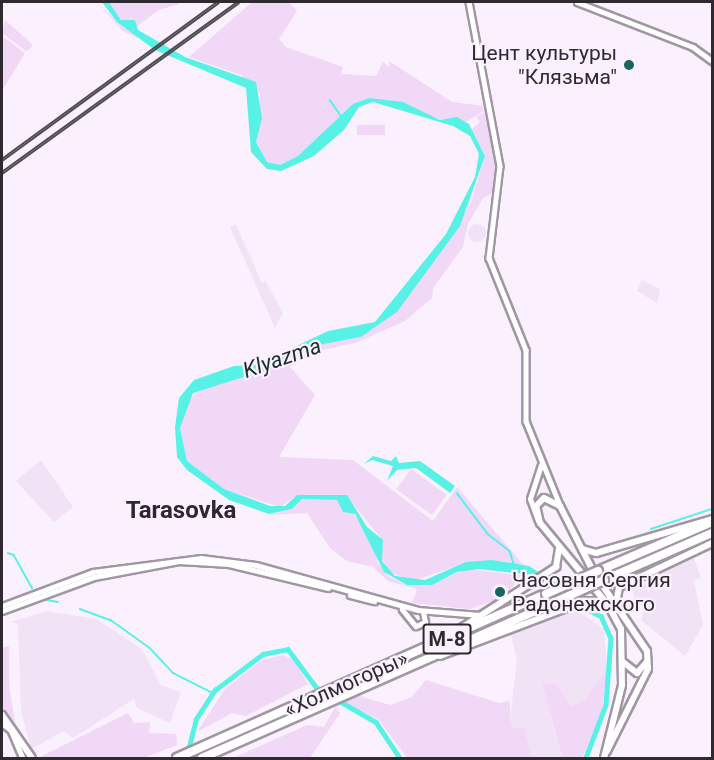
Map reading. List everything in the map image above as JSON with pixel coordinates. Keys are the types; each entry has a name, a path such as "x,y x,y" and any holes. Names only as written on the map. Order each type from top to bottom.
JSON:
{"highway":[{"name":"«Холмогоры»","path":"177,758 429,648 712,520"},
{"name":"«Холмогоры»","path":"204,758 712,533"}],"main road":[{"path":"604,759 645,677 648,660 642,641 617,608 563,511 555,501 541,500 536,506 540,523 609,606 621,629 622,659 607,751"},
{"path":"579,543 596,553 712,520"},
{"path":"429,648 530,586 556,567 562,555 553,538"},
{"path":"617,608 619,587 712,543"},
{"path":"426,659 585,601 599,599 609,606"},
{"path":"622,659 637,673 648,660"},
{"path":"2,715 32,759"}],"street":[{"path":"469,2 500,166 489,258 526,350 526,421 541,465 563,511"},
{"path":"577,2 693,47 712,61"},
{"path":"540,523 530,499 541,465"},
{"path":"2,606 93,572 201,558 256,566 419,611 467,617 488,612"},
{"path":"2,611 94,576 188,561 246,567 411,616 421,626 426,619 419,611"},
{"path":"411,616 419,611"},
{"path":"2,723 11,730 23,759"}],"shaded area":[{"path":"97,2 123,27 153,45 123,31"},
{"path":"109,2 179,2 179,4 159,10 136,27 135,21 121,20"},
{"path":"252,2 289,2 297,11 279,39 286,47 343,67 341,74 376,76 383,62 390,67 389,61 452,102 483,106 484,111 466,122 457,117 450,122 369,98 348,109 298,156 280,165 267,162 256,142 260,94 241,75 189,57"},
{"path":"5,20 33,45 30,49 26,51 2,33"},
{"path":"2,36 25,53 2,91"},
{"path":"485,112 497,161 495,192 483,198 468,224 463,247 433,288 432,298 405,321 355,343 317,351 290,367 315,395 279,457 353,460 433,521 457,487 526,568 469,562 413,581 389,572 381,557 383,541 346,495 297,495 280,507 224,489 187,461 180,428 186,404 203,386 262,372 313,346 361,337 397,312 471,203 485,156 472,129 480,122 476,117"},
{"path":"357,125 385,125 385,135 357,135"},
{"path":"477,224 483,227 486,233 483,239 477,242 471,239 468,233 471,227"},
{"path":"236,225 262,283 265,280 283,313 275,328 230,227"},
{"path":"642,280 660,289 657,303 637,291"},
{"path":"41,460 73,507 54,522 16,481"},
{"path":"411,469 447,495 432,515 396,489"},
{"path":"302,499 337,500 352,511 375,547 377,562 389,577 407,585 427,586 467,569 536,577 522,577 503,596 499,590 501,598 470,609 412,603 417,589 388,581 373,567 347,561 330,548 307,513 269,515 292,509"},
{"path":"692,554 701,577 694,581 703,625 685,656 641,620 646,605 635,603 633,590"},
{"path":"572,607 604,629 607,669 585,700 571,706 555,683 542,686 562,757 532,758 524,727 514,729 510,719 517,660 511,635"},
{"path":"47,611 96,619 142,649 161,685 181,692 170,723 137,708 134,699 73,738 64,731 31,749 21,710 18,624 12,622"},
{"path":"9,646 9,684 15,722 2,710 2,648"},
{"path":"283,655 294,660 308,684 246,716 232,713 197,732 225,689 262,660"},
{"path":"607,669 601,717 582,758 557,758 562,756 542,685 555,683 571,706 585,700"},
{"path":"426,680 499,703 510,701 510,719 514,729 524,727 532,758 407,758 379,720 345,702 359,696 390,705 412,697"},
{"path":"335,707 340,713 310,758 233,758 307,725 324,727"},
{"path":"128,713 134,723 150,722 149,733 176,734 177,745 144,758 38,758"}],"water":[{"path":"102,2 109,2 121,20 135,20 138,30 185,57 256,82 262,118 256,142 267,162 280,165 298,156 353,104 369,98 403,102 440,120 457,117 469,124 485,156 460,226 397,312 361,337 313,346 269,369 193,393 180,428 187,461 224,489 270,506 285,506 297,495 347,495 367,527 383,540 382,561 395,576 425,580 466,562 492,560 529,566 562,587 540,576 479,569 457,572 432,585 407,585 384,572 355,514 343,512 337,500 302,499 292,509 269,514 229,500 187,470 177,457 175,427 179,398 194,380 234,366 257,365 328,331 375,322 446,234 475,177 479,154 470,136 453,126 373,102 359,107 344,130 314,156 281,171 267,169 251,152 246,88 155,50 117,22"},
{"path":"373,456 391,461 396,456 399,463 420,461 455,486 450,493 416,468 397,470 387,481 393,466 372,460 364,464"}],"waterway":[{"path":"330,100 341,116"},
{"path":"457,493 488,534 510,551 515,567"},
{"path":"651,529 712,509"},
{"path":"8,553 14,555 32,588"},
{"name":"Klyazma","path":"560,586 571,601 601,616 611,638 606,705 586,758"},
{"path":"41,599 58,602"},
{"path":"80,609 111,620 150,648 173,673 213,693"},
{"name":"Klyazma","path":"186,758 196,719 215,690 263,654 288,649 317,688 376,722 400,758"}],"railway":[{"path":"2,160 219,2"},
{"path":"2,173 239,2"}],"place":[{"name":"Цент культуры \"Клязьма\"","path":"629,65"},
{"name":"Часовня Сергия Радонежского","path":"500,592"}],"district":[{"name":"Tarasovka","path":"181,511"}]}
